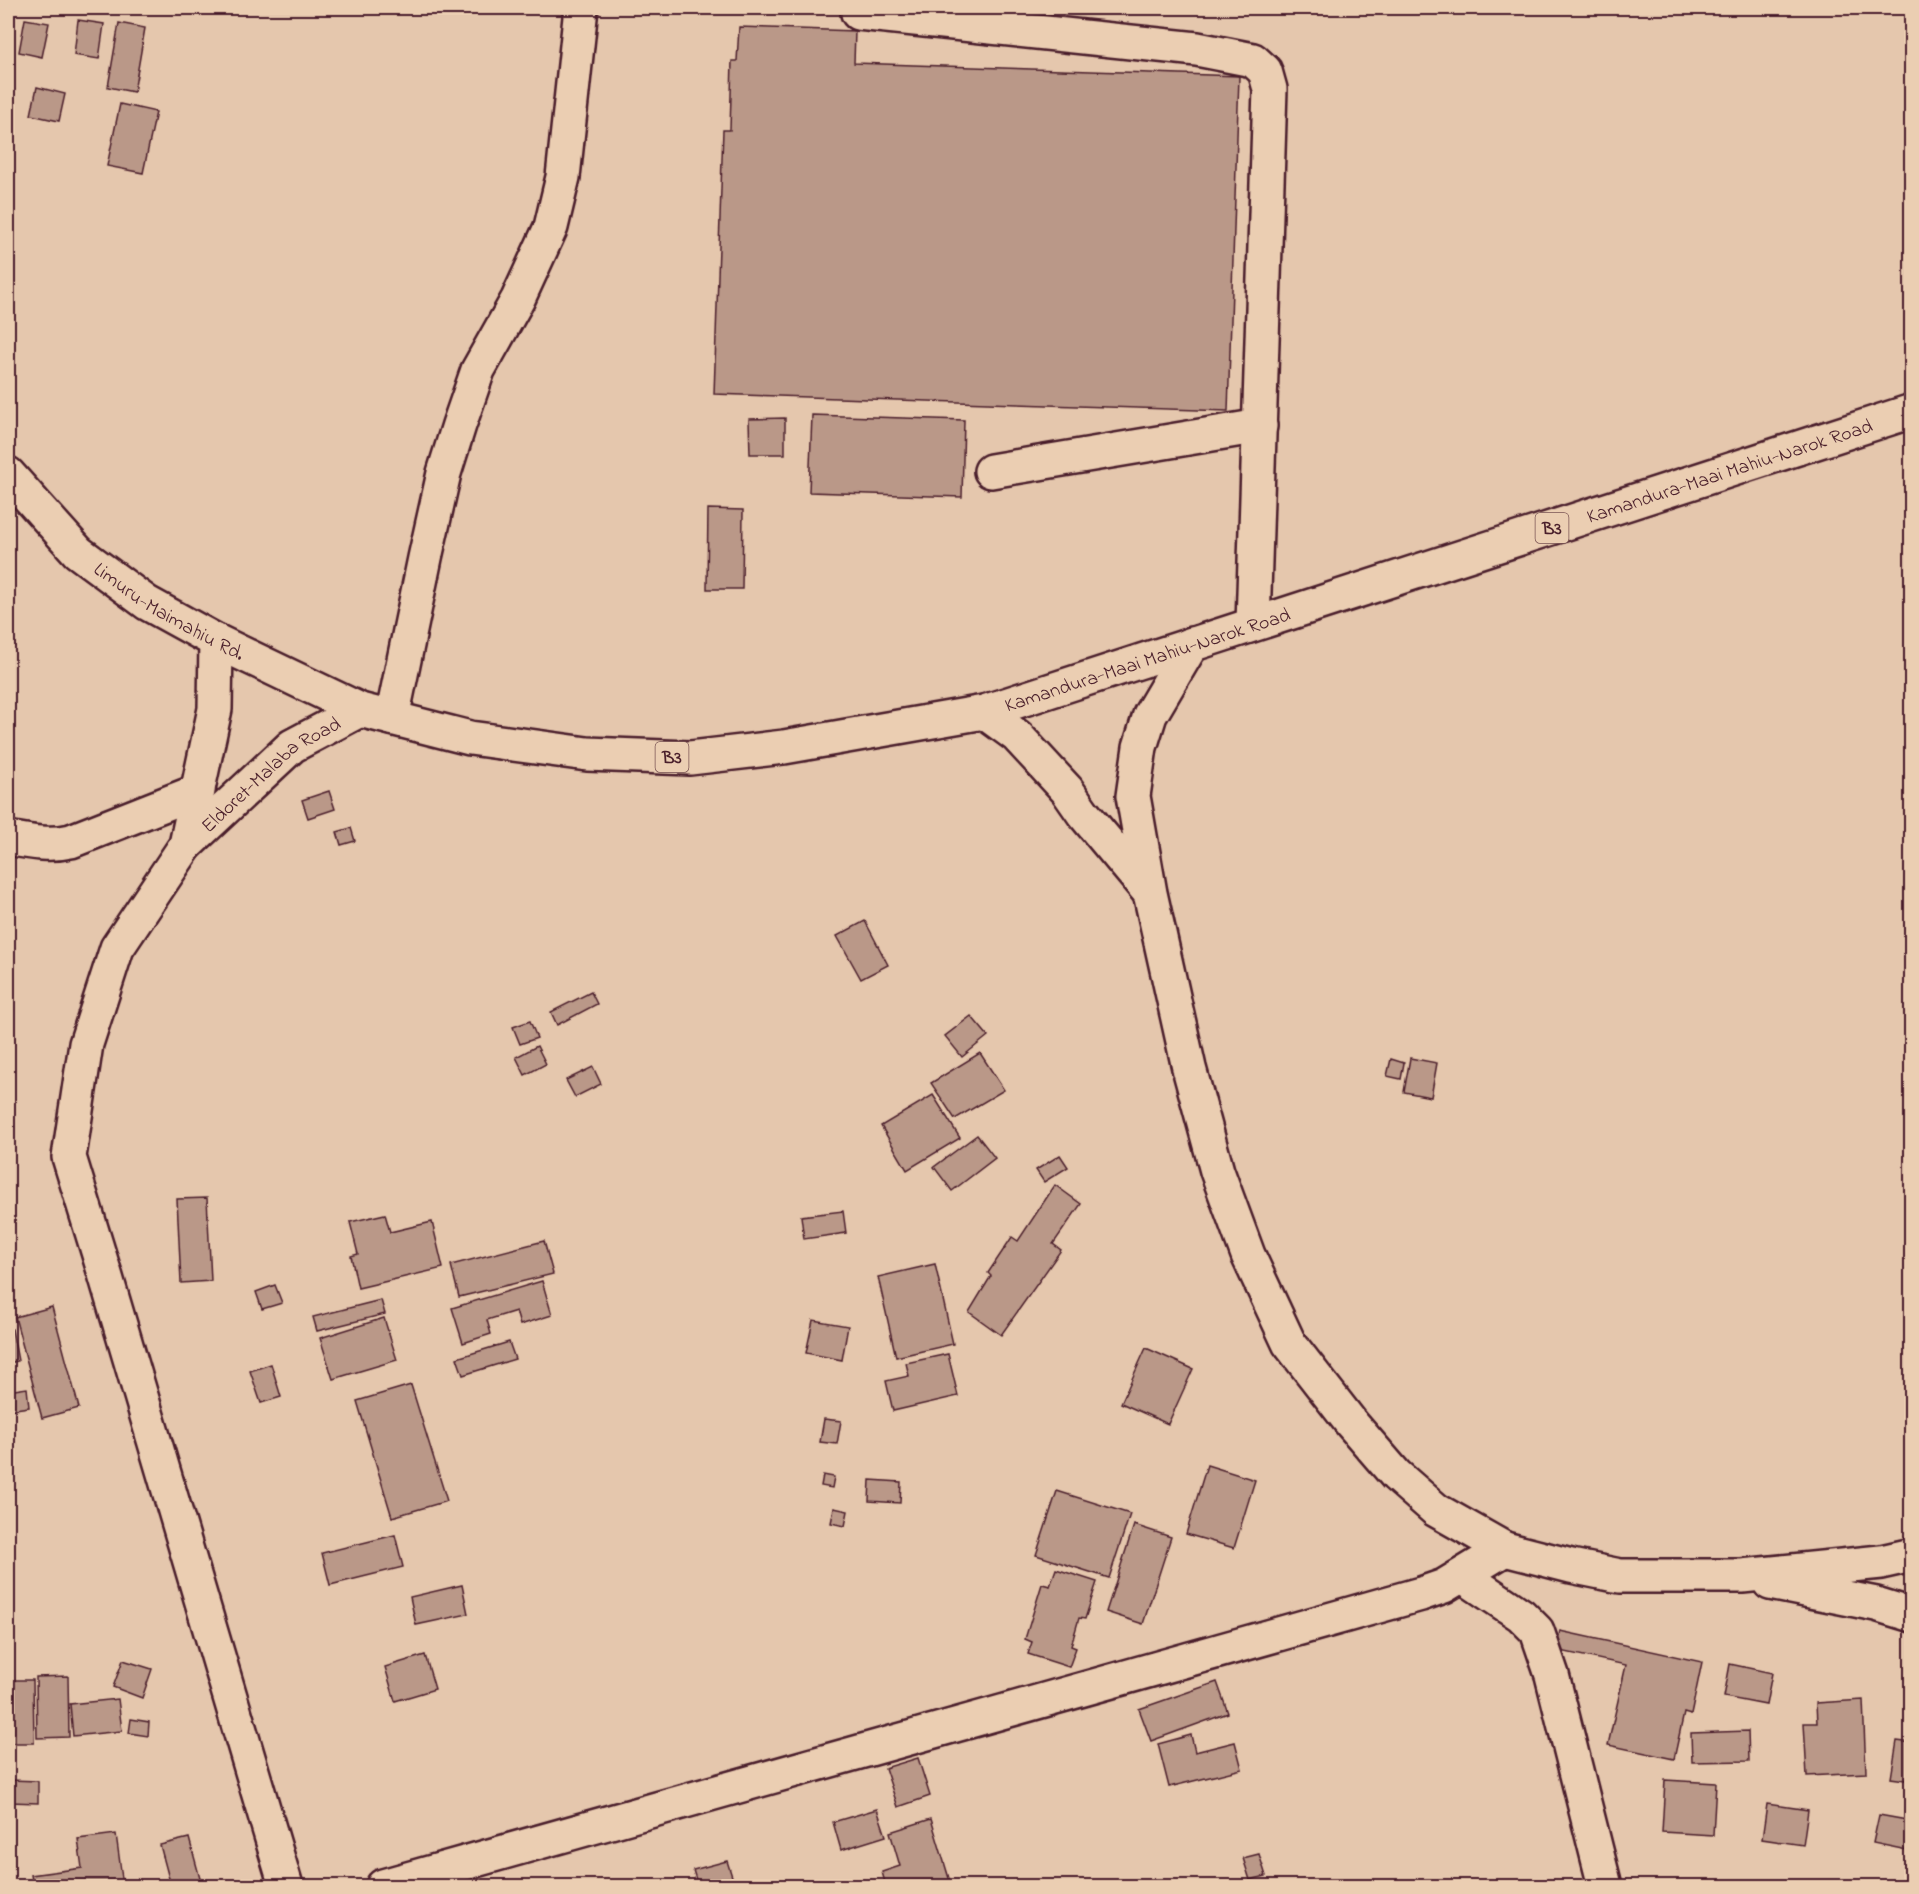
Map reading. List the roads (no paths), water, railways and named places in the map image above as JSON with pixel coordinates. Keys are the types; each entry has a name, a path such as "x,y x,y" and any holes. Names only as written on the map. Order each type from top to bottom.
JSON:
{"main road":[{"path":"392,718 444,473 459,424 478,370 519,298 551,227 562,177 581,8"},
{"path":"858,13 1197,50 1253,60 1265,70 1270,89 1253,624"},
{"name":"Kamandura-Maai Mahiu-Narok Road","path":"360,710 470,738 575,752 690,758 784,747 984,712 1911,411"},
{"path":"991,471 1260,426"},
{"name":"Limuru-Maimahiu Rd.","path":"8,474 78,552 147,603 216,641 360,710"},
{"path":"216,641 215,709 186,845 117,948 86,1044 69,1157 109,1285 286,1887"},
{"path":"1192,644 1150,715 1140,747 1133,796 1150,893 1189,1068 1217,1171 1248,1255 1289,1343 1352,1424 1396,1475 1436,1510 1504,1549 1620,1576 1742,1576 1881,1562 1911,1555"},
{"name":"Eldoret-Malaba Road","path":"186,845 292,746 360,710"},
{"path":"984,712 1017,736 1067,790 1083,813 1150,893"},
{"path":"8,838 54,844 71,841 198,791"},
{"path":"383,1887 1420,1594 1444,1586 1463,1576 1504,1549"},
{"path":"1463,1576 1521,1615 1538,1631 1552,1675 1605,1887"},
{"path":"1742,1576 1795,1589 1876,1604 1911,1616"}]}
